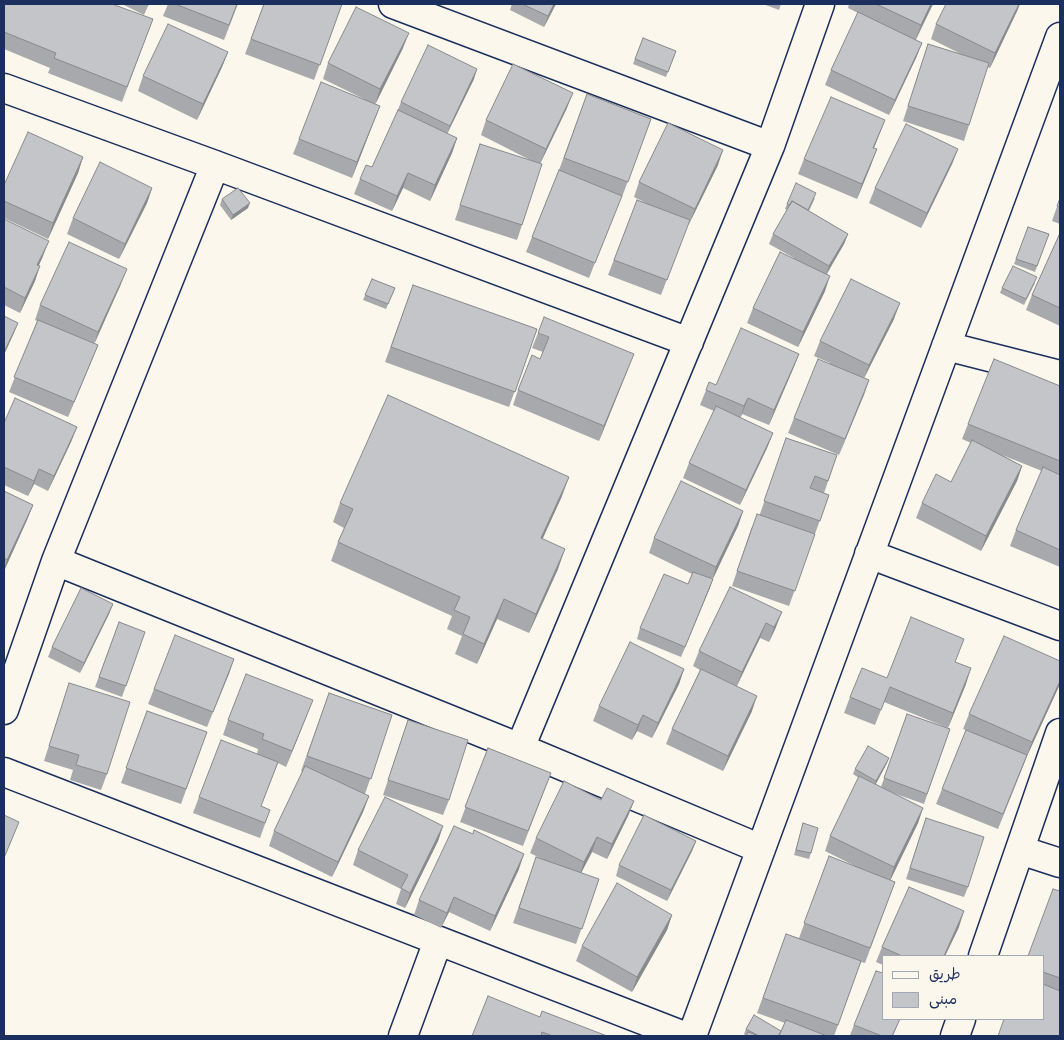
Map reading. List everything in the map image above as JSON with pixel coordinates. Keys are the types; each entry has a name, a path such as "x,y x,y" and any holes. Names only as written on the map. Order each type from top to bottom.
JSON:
{"street":[{"path":"393,4 770,146"},
{"path":"520,748 770,146 820,4"},
{"path":"692,1036 1060,37"},
{"path":"4,88 215,164 689,342"},
{"path":"4,710 56,561 215,164"},
{"path":"946,346 1060,375"},
{"path":"869,554 1060,626"},
{"path":"56,561 520,748 761,849"},
{"path":"983,955 1060,733"},
{"path":"4,772 684,1036"},
{"path":"1020,850 1060,863"},
{"path":"403,1036 438,941"},
{"path":"954,1036 961,1020"}],"building":[{"path":"4,4 112,4 153,19 127,87 54,58 56,53 4,32"},
{"path":"175,4 237,4 229,25"},
{"path":"264,4 342,4 320,65 251,39"},
{"path":"522,4 554,4 548,16"},
{"path":"876,4 931,4 921,25"},
{"path":"946,4 1019,4 995,53 936,24"},
{"path":"356,7 409,33 380,89 328,63"},
{"path":"858,12 922,43 895,100 831,70"},
{"path":"168,24 228,52 203,104 143,76"},
{"path":"643,38 676,51 668,72 635,59"},
{"path":"928,44 989,63 969,125 908,106"},
{"path":"428,45 477,69 450,126 401,102"},
{"path":"513,64 573,93 546,149 486,120"},
{"path":"321,82 380,106 357,162 299,139"},
{"path":"587,94 651,119 628,182 564,158"},
{"path":"831,97 885,120 873,148 877,149 862,184 804,159"},
{"path":"398,110 457,138 435,185 408,173 397,196 360,179 366,165 372,167"},
{"path":"668,123 723,150 695,209 639,182"},
{"path":"906,124 958,149 927,213 875,188"},
{"path":"28,132 83,157 53,223 4,201 4,185"},
{"path":"480,144 542,164 522,225 460,205"},
{"path":"100,162 152,188 125,244 73,218"},
{"path":"559,170 622,196 595,263 532,237"},
{"path":"796,183 816,193 808,210 792,201 790,205 787,204"},
{"path":"238,188 250,203 233,215 222,199"},
{"path":"637,200 690,220 667,280 614,260"},
{"path":"792,201 848,234 829,266 773,234"},
{"path":"4,219 49,241 37,265 40,266 25,298 4,287"},
{"path":"1028,227 1049,234 1037,266 1016,259"},
{"path":"1060,233 1060,308 1032,295"},
{"path":"69,242 127,269 98,332 40,305"},
{"path":"780,252 830,276 803,332 753,308"},
{"path":"1013,266 1037,277 1026,299 1002,288"},
{"path":"372,279 395,288 388,304 365,295"},
{"path":"851,279 900,303 869,365 820,341"},
{"path":"413,285 537,329 515,392 391,347"},
{"path":"4,316 18,323 4,352"},
{"path":"544,317 634,354 604,426 518,390 532,355 540,359 549,337 538,333"},
{"path":"38,320 98,345 74,402 14,377"},
{"path":"741,328 799,354 774,410 748,398 744,406 706,390 709,382 716,385"},
{"path":"818,359 869,380 845,439 794,418"},
{"path":"994,359 1060,386 1060,461 968,424"},
{"path":"388,395 569,477 541,538 565,549 536,614 504,599 484,644 463,634 470,617 454,610 460,597 338,542 353,509 340,503"},
{"path":"15,398 77,427 54,476 39,469 34,481 4,467 4,423"},
{"path":"716,406 773,433 746,490 689,463"},
{"path":"786,438 837,455 828,481 815,476 810,488 829,495 820,521 764,501"},
{"path":"972,440 1022,466 986,536 922,503 936,474 951,482"},
{"path":"1043,467 1060,475 1060,550 1016,530"},
{"path":"681,481 743,511 716,567 654,538"},
{"path":"4,491 33,505 7,560 4,558"},
{"path":"757,514 815,534 795,591 737,571"},
{"path":"693,572 713,579 685,647 640,628 664,574 688,584"},
{"path":"730,587 782,612 774,627 766,623 742,672 699,651"},
{"path":"81,588 113,604 84,663 52,647"},
{"path":"911,617 964,639 955,662 971,668 953,713 890,687 881,710 850,697 862,668 887,678"},
{"path":"119,622 145,632 126,686 99,677"},
{"path":"175,635 234,659 213,712 154,689"},
{"path":"1004,636 1060,661 1060,681 1032,742 969,714"},
{"path":"630,642 684,669 658,723 643,715 638,725 599,706"},
{"path":"701,669 757,696 728,756 672,729"},
{"path":"246,674 313,700 292,751 262,739 264,734 228,720"},
{"path":"69,683 130,702 107,774 76,765 79,755 49,746"},
{"path":"329,693 392,715 371,779 307,756"},
{"path":"147,711 207,732 186,789 126,768"},
{"path":"907,714 950,729 927,794 884,778"},
{"path":"408,720 468,740 449,800 388,780"},
{"path":"966,730 1027,755 1003,814 942,789"},
{"path":"221,740 278,762 261,806 270,810 265,823 199,797"},
{"path":"868,746 889,758 876,781 855,769"},
{"path":"488,748 551,773 528,831 465,807"},
{"path":"305,766 369,796 338,862 274,831"},
{"path":"859,776 923,808 894,867 830,836"},
{"path":"564,781 601,800 607,788 634,801 612,844 597,837 584,862 536,838"},
{"path":"385,797 443,826 410,893 401,888 408,875 358,850"},
{"path":"4,815 19,822 4,858"},
{"path":"644,815 696,841 671,890 619,865"},
{"path":"926,818 984,837 968,887 910,868"},
{"path":"803,823 818,828 811,853 796,850"},
{"path":"454,826 473,834 474,830 524,854 495,916 454,897 447,913 419,900"},
{"path":"829,856 895,882 870,948 804,923"},
{"path":"536,857 599,879 582,929 519,908"},
{"path":"617,883 672,915 637,977 582,946"},
{"path":"909,887 964,911 944,955 900,955 882,947"},
{"path":"1053,889 1060,891 1060,978 1044,972 1044,955 1028,955"},
{"path":"786,934 861,961 838,1025 763,998"},
{"path":"876,971 882,973 882,1020 900,1020 892,1036 882,1036 854,1025"},
{"path":"1044,984 1060,991 1060,1036 998,1036 1004,1020 1044,1020"},
{"path":"488,996 540,1017 542,1011 607,1036 553,1036 542,1032 541,1036 472,1036"},
{"path":"754,1015 781,1031 778,1036 759,1036 746,1029"},
{"path":"786,1020 827,1036 779,1036"},
{"path":"748,1032 759,1036 746,1036"}]}
